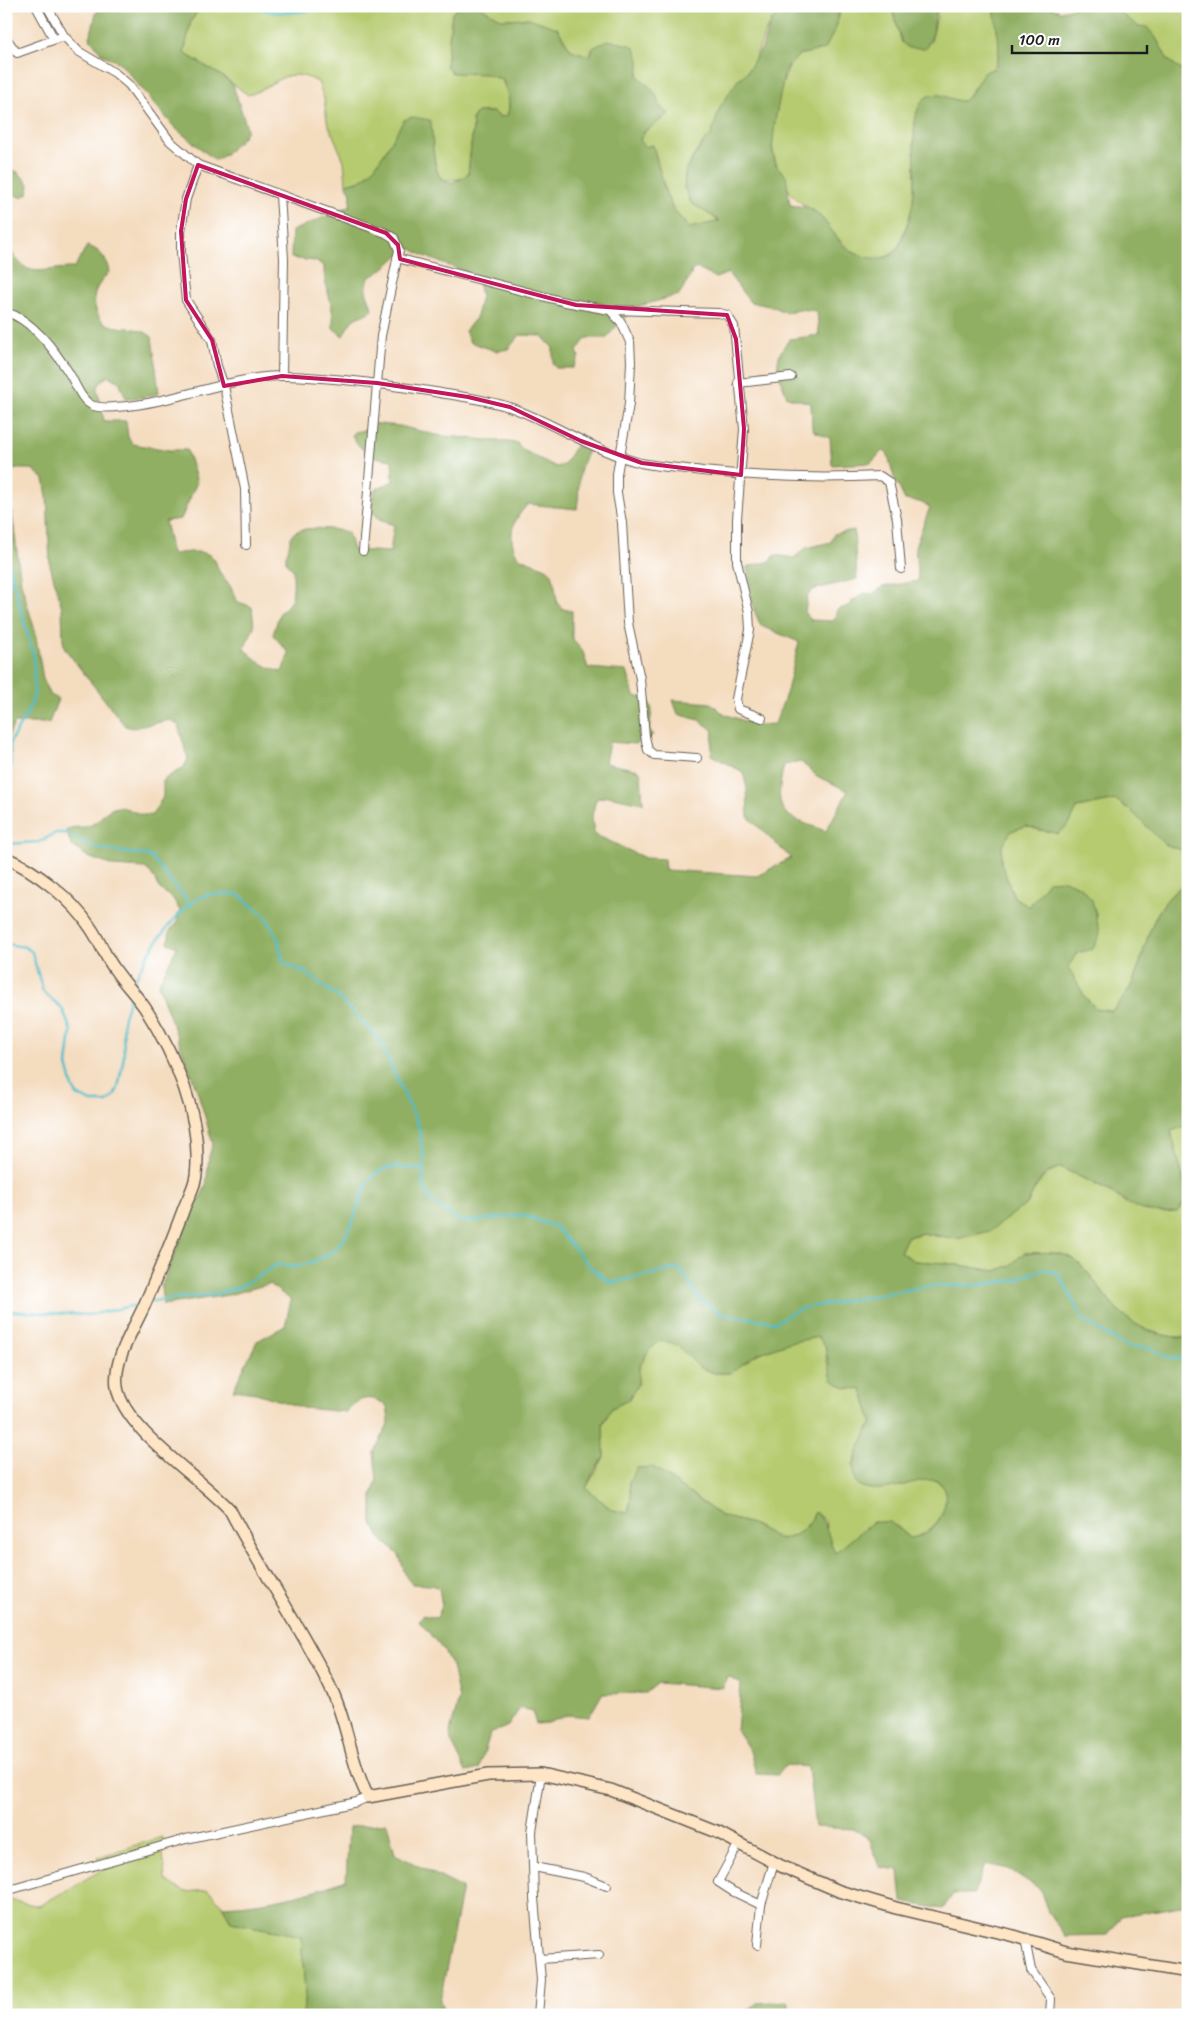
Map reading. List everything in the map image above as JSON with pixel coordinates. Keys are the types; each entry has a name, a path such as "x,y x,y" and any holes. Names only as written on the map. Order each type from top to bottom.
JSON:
{"main road":[{"path":"6,858 30,871 72,904 92,929 105,956 144,1006 168,1049 189,1102 196,1147 196,1176 155,1281 117,1366 117,1387 123,1404 129,1416 164,1451 216,1495 230,1510 327,1681 342,1713 361,1784 368,1797 488,1775 541,1774 611,1790 717,1832 774,1862 839,1891 896,1908 962,1922 1026,1939 1066,1952 1188,1972"}],"street":[{"path":"36,6 54,40"},
{"path":"47,6 64,36 78,51 115,73 129,85 170,141 198,165 386,233 394,238 398,245 397,258 385,308 363,551"},
{"path":"6,38 17,53 64,36"},
{"path":"198,165 186,198 182,232 181,253 186,300 212,340 217,366 224,386 245,489 246,545"},
{"path":"280,195 284,258 282,376"},
{"path":"397,258 564,302 610,310 727,315 734,326 738,383 744,429 737,519 737,562 749,612 750,630 737,690 736,704 742,711 762,718"},
{"path":"610,310 621,322 630,342 631,352 629,404 620,457 617,493 622,523 628,622 640,679 646,745 654,755 697,758"},
{"path":"6,312 23,322 42,338 56,354 85,400 94,406 107,408 143,404 246,380 282,376 377,383 510,407 552,425 581,441 620,457 642,463 741,475 814,478 880,476 886,478 897,519 901,569"},
{"path":"738,383 791,377"},
{"path":"538,2015 541,1980 534,1898 532,1832 541,1774"},
{"path":"6,1891 186,1839 357,1802 368,1797"},
{"path":"739,1843 718,1882 732,1892 761,1905"},
{"path":"757,1945 761,1905 774,1862"},
{"path":"534,1868 584,1876 607,1886"},
{"path":"1026,1939 1028,1963 1051,1999 1050,2015"},
{"path":"540,1959 599,1955"}],"highlighted area":[{"path":"198,165 386,233 398,245 400,259 576,305 727,315 736,339 744,429 741,475 642,463 581,441 510,407 468,397 377,383 282,376 224,386 212,340 186,300 181,231 186,199"}],"green space":[{"path":"102,6 201,6 191,21 184,53 233,85 247,130 242,138 225,155 215,160 175,128 120,63 102,54 90,38 96,13"},
{"path":"201,6 462,6 452,13 446,66 487,74 502,80 509,102 507,116 500,117 493,112 477,112 472,119 473,128 468,174 461,179 444,180 438,175 433,152 396,136 373,169 361,180 346,184 344,161 327,121 324,99 318,82 297,75 289,76 281,78 248,95 225,78 184,53 191,21"},
{"path":"462,6 479,6 501,19 529,18 557,28 571,50 590,56 593,48 608,40 633,46 639,60 638,76 652,89 661,107 669,114 644,132 640,140 645,147 653,145 666,194 673,209 689,228 720,221 691,203 684,187 686,169 711,135 720,107 738,80 746,74 762,48 771,21 789,6 840,6 837,25 825,49 799,55 788,67 784,75 775,121 772,150 776,165 786,176 790,205 801,206 817,213 845,247 856,254 869,258 889,256 897,250 901,243 913,200 915,177 914,128 919,107 924,99 935,94 964,101 970,95 983,73 995,68 999,44 995,6 1045,6 1061,11 1079,6 1105,6 1118,11 1138,26 1147,27 1156,38 1168,60 1188,75 1188,852 1164,844 1130,810 1116,800 1077,808 1070,823 1058,834 1026,826 1011,831 1002,846 1001,863 1014,897 1029,907 1048,881 1064,880 1081,887 1092,900 1100,933 1093,949 1077,953 1068,967 1085,997 1096,1009 1112,1011 1131,986 1150,932 1161,908 1183,885 1188,886 1188,1125 1171,1131 1188,1198 1177,1212 1164,1213 1144,1210 1060,1167 1045,1174 1035,1188 1028,1203 990,1231 957,1239 923,1233 907,1237 900,1252 914,1261 946,1263 996,1271 1011,1265 1024,1253 1062,1254 1079,1264 1115,1308 1131,1321 1158,1334 1188,1337 1188,1905 1121,1916 1108,1935 1065,1936 1048,1912 1040,1889 1009,1869 985,1864 974,1894 953,1894 943,1909 902,1902 899,1870 879,1867 870,1840 854,1829 815,1827 808,1767 786,1765 778,1775 756,1774 750,1751 737,1731 741,1683 727,1677 723,1688 658,1683 646,1693 602,1694 589,1717 567,1715 548,1723 536,1724 532,1711 520,1708 508,1726 490,1734 479,1769 466,1772 451,1741 450,1732 459,1699 452,1666 444,1651 419,1621 423,1615 437,1618 442,1606 439,1588 431,1585 412,1584 406,1577 399,1555 380,1538 372,1523 372,1496 377,1479 374,1453 389,1422 387,1406 375,1400 365,1399 360,1400 346,1412 303,1408 256,1393 233,1390 257,1341 285,1326 291,1300 269,1284 228,1295 163,1305 161,1287 187,1224 206,1186 209,1156 213,1144 198,1093 158,985 177,947 168,943 170,930 176,925 180,911 174,900 159,888 151,873 145,868 113,866 88,857 71,845 66,830 89,826 106,812 118,807 142,815 152,815 163,797 163,780 184,767 188,759 178,725 170,720 133,728 125,726 65,649 62,608 50,565 47,496 44,479 32,469 16,469 6,473 6,243 21,264 34,271 74,268 87,246 99,252 105,259 109,272 95,291 94,300 99,316 111,326 136,329 152,337 159,393 144,397 126,398 119,381 108,376 102,380 97,388 104,421 126,421 128,437 133,444 169,450 187,450 197,482 181,519 165,521 172,554 200,552 206,553 214,559 220,572 232,589 236,601 252,607 254,627 244,649 262,663 276,670 282,672 289,653 273,635 280,612 289,604 293,594 293,570 286,559 292,535 302,530 318,528 343,531 348,533 353,550 390,552 394,525 379,520 372,512 373,491 393,481 392,460 379,458 368,453 359,446 352,435 354,432 366,430 370,423 400,426 436,435 517,443 523,450 556,467 564,465 576,445 588,451 581,467 577,509 528,504 515,522 512,541 517,556 544,567 552,574 557,603 563,609 572,611 572,638 583,652 588,668 627,671 634,696 648,699 652,710 649,730 653,735 635,744 609,742 605,763 639,770 641,774 643,803 608,796 596,799 592,816 594,834 645,858 664,859 665,870 757,876 791,858 748,817 747,789 743,772 711,755 713,730 699,720 678,714 673,700 711,703 724,714 756,725 775,724 787,691 799,642 761,626 754,610 747,567 771,561 775,555 794,558 806,548 831,542 834,534 854,530 857,579 812,590 807,597 805,613 811,620 834,621 837,610 851,605 852,601 865,593 873,594 882,587 918,581 915,547 930,507 920,502 905,500 894,477 887,452 882,451 871,463 832,465 830,438 814,431 812,428 811,403 787,397 778,367 780,354 790,339 819,335 817,311 798,309 786,313 774,307 750,302 728,273 716,278 696,268 689,273 692,273 679,295 632,308 607,338 586,338 577,351 579,357 573,368 556,368 553,364 553,348 542,336 520,335 508,349 496,351 470,342 465,331 476,318 481,296 477,277 408,247 384,268 369,277 366,291 373,310 352,321 343,336 333,328 324,266 315,261 291,258 292,231 350,206 351,193 346,184 360,180 374,168 404,120 412,117 430,120 439,176 445,181 455,181 468,174 473,128 472,120 477,112 493,112 500,117 507,116 509,102 502,79 486,74 452,73 446,66 452,13","holes":["801,762 817,776 848,791 826,831 791,817 784,811 781,804 779,794 784,765","818,1337 825,1345 832,1380 846,1388 862,1389 872,1422 854,1463 853,1474 856,1483 865,1488 879,1489 923,1480 938,1481 944,1487 945,1504 939,1520 927,1532 910,1538 890,1522 873,1522 835,1553 823,1521 815,1512 806,1527 793,1536 781,1540 752,1524 721,1516 653,1467 637,1468 629,1482 631,1498 628,1513 612,1510 586,1488 594,1471 604,1457 603,1423 612,1408 628,1400 638,1384 639,1368 647,1353 659,1341 676,1344 699,1367 714,1373 730,1373 757,1354 787,1343"]},
{"path":"479,6 789,6 767,29 752,64 738,80 711,135 694,155 684,178 713,217 726,227 689,228 673,209 666,194 652,145 645,147 640,140 644,132 669,114 637,76 639,69 593,48 590,56 571,50 557,28 519,19 501,19"},
{"path":"840,6 891,6 902,43 931,42 937,16 936,6 995,6 999,34 999,52 995,64 964,101 941,95 932,95 922,103 918,111 914,130 915,176 911,211 900,242 895,250 888,256 877,259 860,256 845,246 818,214 793,196 780,172 773,151 775,115 787,71 799,54 825,49 839,17"},
{"path":"891,6 936,6 933,34 926,48 909,48 902,43"},
{"path":"1105,6 1188,6 1188,75 1168,60 1156,38"},
{"path":"6,169 18,172 29,184 28,194 21,197 6,192"},
{"path":"6,512 12,512 21,583 35,631 43,679 49,694 58,699 49,723 14,723 6,743"},
{"path":"1116,800 1130,810 1164,844 1188,852 1188,886 1183,885 1161,907 1131,986 1112,1011 1096,1009 1085,997 1068,967 1097,916 1085,892 1080,887 1067,882 1048,882 1029,907 1014,897 1001,863 1002,846 1011,831 1026,826 1042,831 1070,823 1077,808"},
{"path":"1188,1125 1188,1198 1171,1131"},
{"path":"1060,1167 1114,1194 1128,1205 1188,1198 1188,1337 1158,1334 1131,1321 1115,1308 1080,1264 1062,1254 1024,1253 1011,1265 996,1271 946,1263 914,1261 900,1252 907,1237 923,1233 939,1237 1028,1203 1040,1181"},
{"path":"818,1337 825,1345 827,1362 846,1388 862,1389 872,1422 852,1466 871,1489 930,1479 940,1484 946,1491 944,1511 930,1529 910,1538 897,1526 873,1522 835,1553 828,1538 825,1521 815,1512 809,1523 802,1530 793,1536 781,1540 752,1524 721,1516 653,1467 629,1482 631,1498 628,1513 612,1510 586,1488 604,1457 603,1423 612,1408 628,1400 638,1384 639,1368 647,1353 659,1341 676,1343 699,1367 714,1373 730,1373 757,1354 787,1343"},
{"path":"387,1823 395,1854 462,1888 440,2001 445,2015 303,2015 305,1991 301,1936 231,1922 223,1906 285,1898 346,1880 349,1827"},
{"path":"162,1837 165,1880 185,1892 208,1890 223,1906 231,1922 301,1936 305,1991 303,2015 6,2015 6,1899 39,1906 100,1871 98,1857"},
{"path":"788,2001 791,2015 742,2015 757,2003"}],"waterway":[{"path":"252,6 279,13 307,11 325,6"},
{"path":"6,384 9,418 6,445"},
{"path":"6,500 7,559 34,657 34,697 10,742 11,767 6,794"},
{"path":"6,844 39,842 56,833 67,833 96,848 150,856 191,905"},
{"path":"133,986 144,962 162,934 184,909 207,895 238,894 266,917 278,939 282,958 286,964 305,972 338,997 379,1039 419,1127 424,1160 423,1185 431,1202 462,1222 523,1215 556,1227 590,1267 611,1283 679,1268 700,1299 721,1314 776,1322 799,1309 929,1286 978,1285 1014,1280 1044,1269 1059,1274 1083,1320 1125,1346 1150,1348 1172,1359 1188,1358"},
{"path":"6,944 25,947 32,952 43,992 62,1008 71,1031 67,1065 73,1088 77,1095 91,1102 107,1102 114,1096 118,1088 124,1056 123,1021 130,996"},
{"path":"149,1302 219,1293 241,1286 278,1264 296,1267 314,1261 331,1252 343,1240 351,1227 366,1186 374,1176 390,1167 424,1170"},
{"path":"6,1311 89,1315 141,1304"}]}
